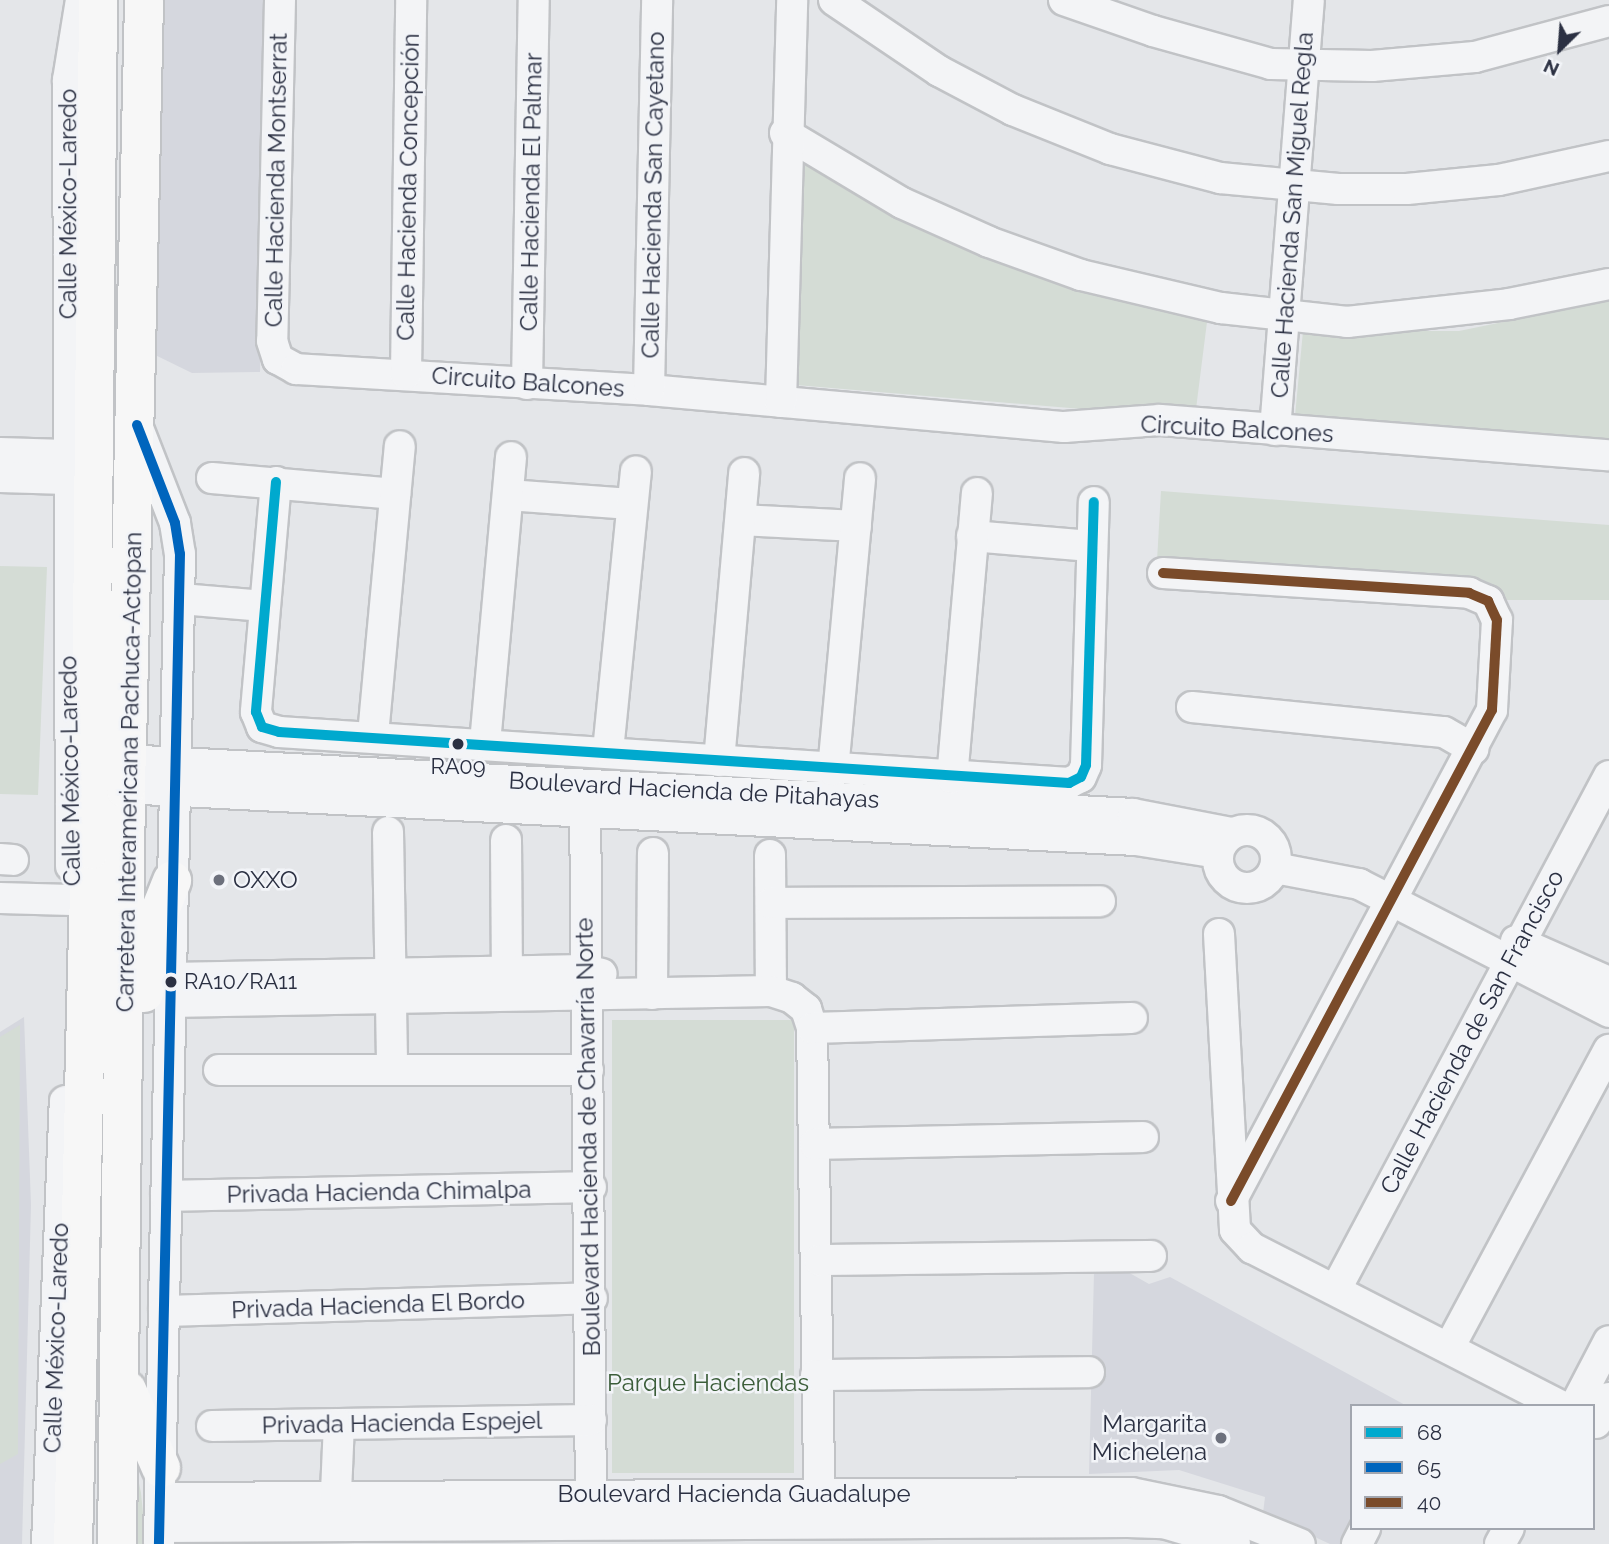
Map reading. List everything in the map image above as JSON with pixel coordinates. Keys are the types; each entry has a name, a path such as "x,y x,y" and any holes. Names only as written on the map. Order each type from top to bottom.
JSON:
{"main road":[{"path":"92,9 122,15 144,14"},
{"name":"Carretera Interamericana Pachuca-Actopan","path":"73,1544 78,1317 96,856 96,773 90,693 92,9"},
{"name":"Carretera Interamericana Pachuca-Actopan","path":"96,773 130,698 144,14"},
{"path":"90,693 112,706 130,698"},
{"name":"Carretera Interamericana Pachuca-Actopan","path":"96,856 124,1095 122,1369 117,1544"},
{"path":"124,1095 153,936 172,880"},
{"path":"60,1234 78,1317"},
{"path":"122,1369 160,1509"}],"street":[{"name":"Calle Hacienda Montserrat","path":"278,359 272,341 280,0"},
{"name":"Calle Hacienda Concepción","path":"406,374 411,0"},
{"name":"Calle Hacienda El Palmar","path":"527,384 534,0"},
{"name":"Calle Hacienda San Cayetano","path":"649,390 657,0"},
{"path":"781,402 785,133 792,0"},
{"path":"834,0 939,71 1013,110 1122,152 1220,178 1293,186 1407,189 1499,180 1609,156"},
{"path":"1063,0 1258,60 1304,65 1372,66 1475,57 1609,22"},
{"name":"Calle Hacienda San Miguel Regla","path":"1275,430 1308,0"},
{"name":"Calle México-Laredo","path":"47,1544 71,910 96,856 96,773 66,467 68,80 92,9"},
{"path":"785,133 902,204 989,242 1081,275 1221,308 1347,323 1419,316 1609,284"},
{"name":"Circuito Balcones","path":"278,359 296,369 649,390 1064,427 1160,420 1609,455"},
{"path":"137,425 175,523 181,599 178,777 172,880 160,1509"},
{"path":"373,735 400,446"},
{"path":"0,453 66,467"},
{"path":"485,743 511,457"},
{"path":"0,477 66,467"},
{"name":"Boulevard Hacienda de Chavarría Norte","path":"591,1523 592,1187 585,983 585,798 598,751 636,471"},
{"path":"719,761 744,472"},
{"path":"212,478 395,494"},
{"path":"833,770 860,478"},
{"path":"276,482 256,712 262,727 279,732 373,735 833,770 1069,783 1081,777 1086,765 1094,502"},
{"path":"952,778 977,493"},
{"path":"508,495 631,504"},
{"path":"741,520 856,526"},
{"path":"972,536 1091,545"},
{"path":"1163,572 1469,593 1488,601 1497,620 1492,710 1231,1201"},
{"path":"181,599 264,606"},
{"path":"1192,707 1444,732 1473,749"},
{"name":"Boulevard Hacienda de Pitahayas","path":"96,773 585,798 1133,814 1225,843"},
{"name":"Calle Hacienda de San Francisco","path":"1336,1289 1514,949 1609,776"},
{"path":"1249,830 1266,836 1276,864 1264,884 1245,889 1220,873 1225,843 1249,830"},
{"path":"388,832 392,1068"},
{"path":"506,840 508,984"},
{"path":"640,995 653,853"},
{"path":"770,855 771,991"},
{"path":"1276,864 1371,871 1396,890 1514,949 1609,1012"},
{"path":"0,898 71,910"},
{"path":"771,903 1100,901"},
{"path":"0,917 71,910"},
{"path":"1219,934 1231,1201 1235,1230 1252,1248 1450,1346 1557,1404"},
{"path":"1514,949 1609,982"},
{"path":"170,990 585,983 611,977 640,995 771,991 792,998 809,1019 819,1260 816,1375 820,1508"},
{"path":"809,1019 1132,1018"},
{"path":"1450,1346 1609,1050"},
{"path":"219,1070 588,1070"},
{"path":"815,1144 1143,1137"},
{"name":"Privada Hacienda Chimalpa","path":"166,1196 592,1187"},
{"path":"819,1260 1151,1256"},
{"name":"Privada Hacienda El Bordo","path":"164,1311 592,1298"},
{"path":"1596,1416 1609,1341"},
{"path":"816,1375 1089,1372"},
{"name":"Privada Hacienda Espejel","path":"212,1426 591,1420"},
{"path":"335,1522 338,1424"},
{"path":"1112,1533 1113,1492"},
{"name":"Boulevard Hacienda Guadalupe","path":"945,1519 1113,1492 1179,1500 1300,1544"},
{"name":"Boulevard Hacienda Guadalupe","path":"335,1522 590,1494 820,1508 1112,1533 1164,1522 1235,1544"},
{"name":"Boulevard Hacienda Guadalupe","path":"160,1509 553,1534 591,1523 769,1533 820,1508"}],"shaded area":[{"path":"156,0 269,0 260,372 192,373 149,352"},
{"path":"24,1017 31,1205 22,1544 0,1544 0,1032"},
{"name":"Margarita Michelena","path":"1126,1271 1149,1284 1170,1277 1403,1404 1350,1404 1351,1530 1343,1544 1330,1544 1263,1513 1265,1497 1179,1470 1089,1474 1094,1272"}],"green space":[{"path":"804,155 1046,278 1207,322 1196,409 1156,405 1082,409 796,385"},
{"path":"1609,300 1609,442 1295,416 1303,331 1459,331"},
{"path":"1161,491 1609,525 1609,600 1507,600 1157,561"},
{"path":"0,566 47,567 38,795 0,794"},
{"name":"Parque Haciendas","path":"612,1020 794,1020 794,1473 612,1473"},
{"path":"20,1025 18,1454 0,1464 0,1037"},
{"path":"135,1464 141,1493 146,1544 126,1544"}],"transit line":[{"name":"65","path":"137,425 175,523 180,554 159,1544"},
{"name":"68","path":"276,482 256,712 262,727 279,732 1069,783 1081,777 1086,765 1094,502"},
{"name":"40","path":"1163,573 1469,593 1488,601 1497,620 1492,710 1231,1201"}],"place":[{"name":"RA09","path":"458,744"},
{"name":"OXXO","path":"219,880"},
{"name":"RA10/RA11","path":"171,982"},
{"name":"Margarita Michelena","path":"1221,1438"}]}
